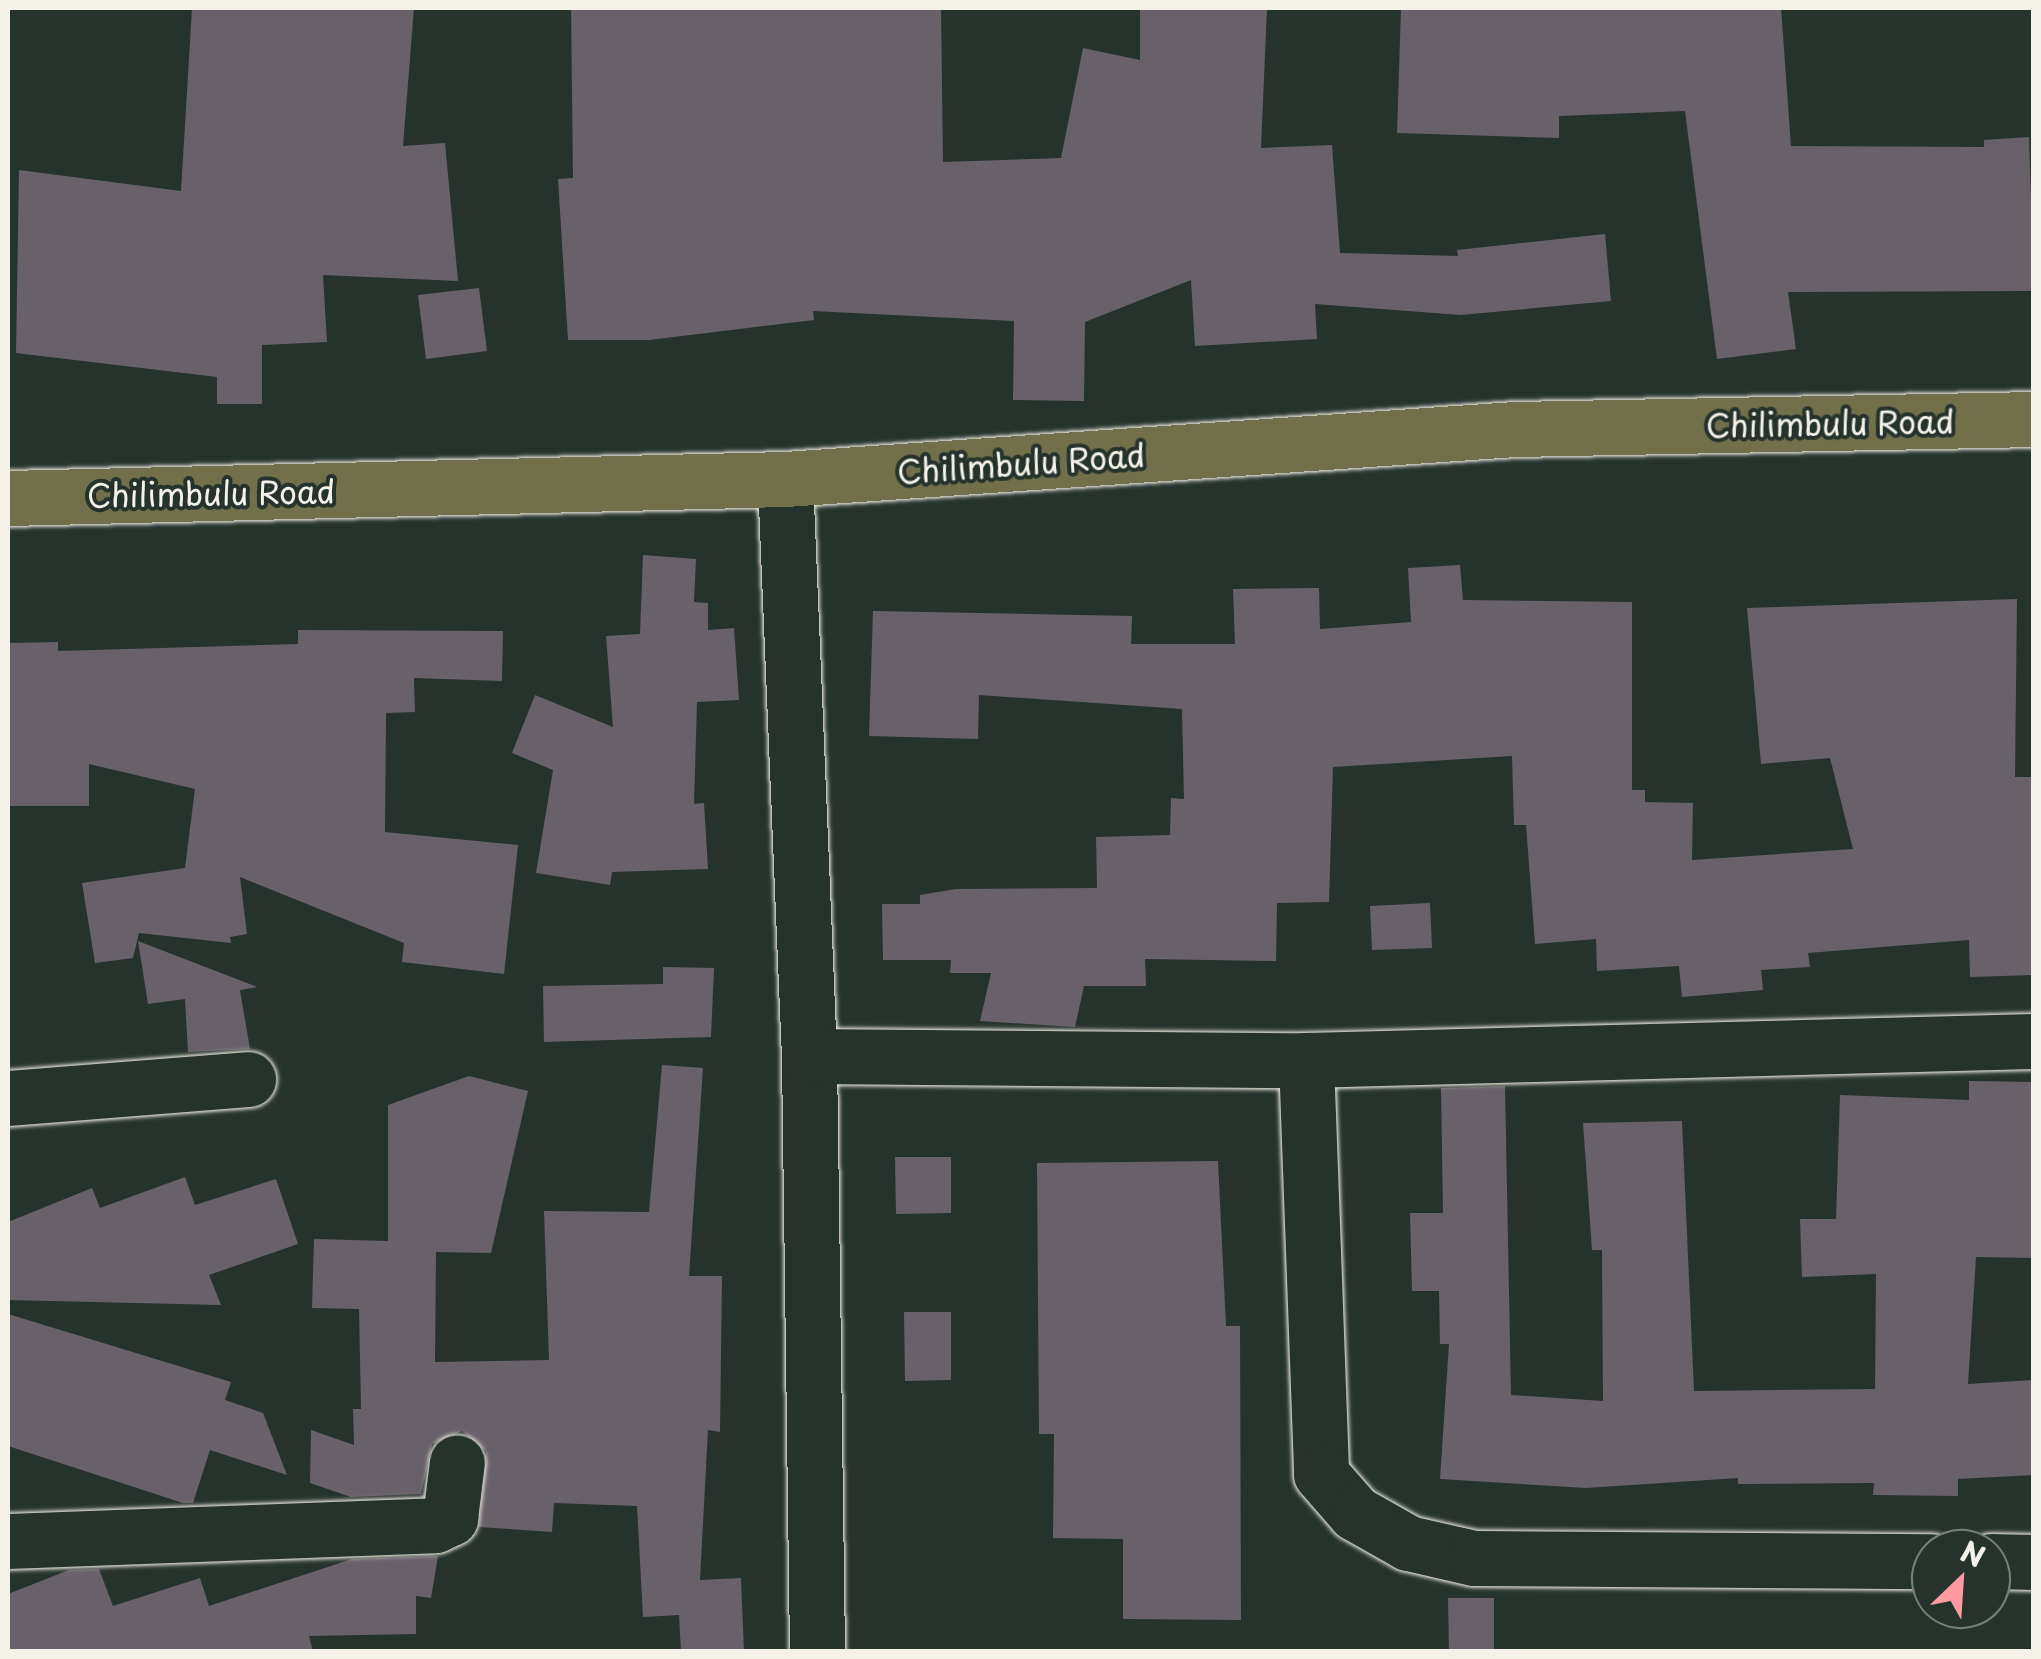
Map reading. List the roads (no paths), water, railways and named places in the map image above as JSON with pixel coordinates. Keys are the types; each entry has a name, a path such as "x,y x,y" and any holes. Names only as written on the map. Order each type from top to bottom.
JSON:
{"main road":[{"name":"Chilimbulu Road","path":"8,498 785,480 1515,429 2034,419"}],"street":[{"path":"785,480 809,1056 817,1652"},
{"path":"809,1056 1306,1060 2034,1041"},
{"path":"1306,1060 1322,1474 1355,1513 1408,1542 1474,1558 1911,1561"},
{"path":"8,1098 248,1079"},
{"path":"8,1541 435,1525 450,1518 457,1462"}]}
